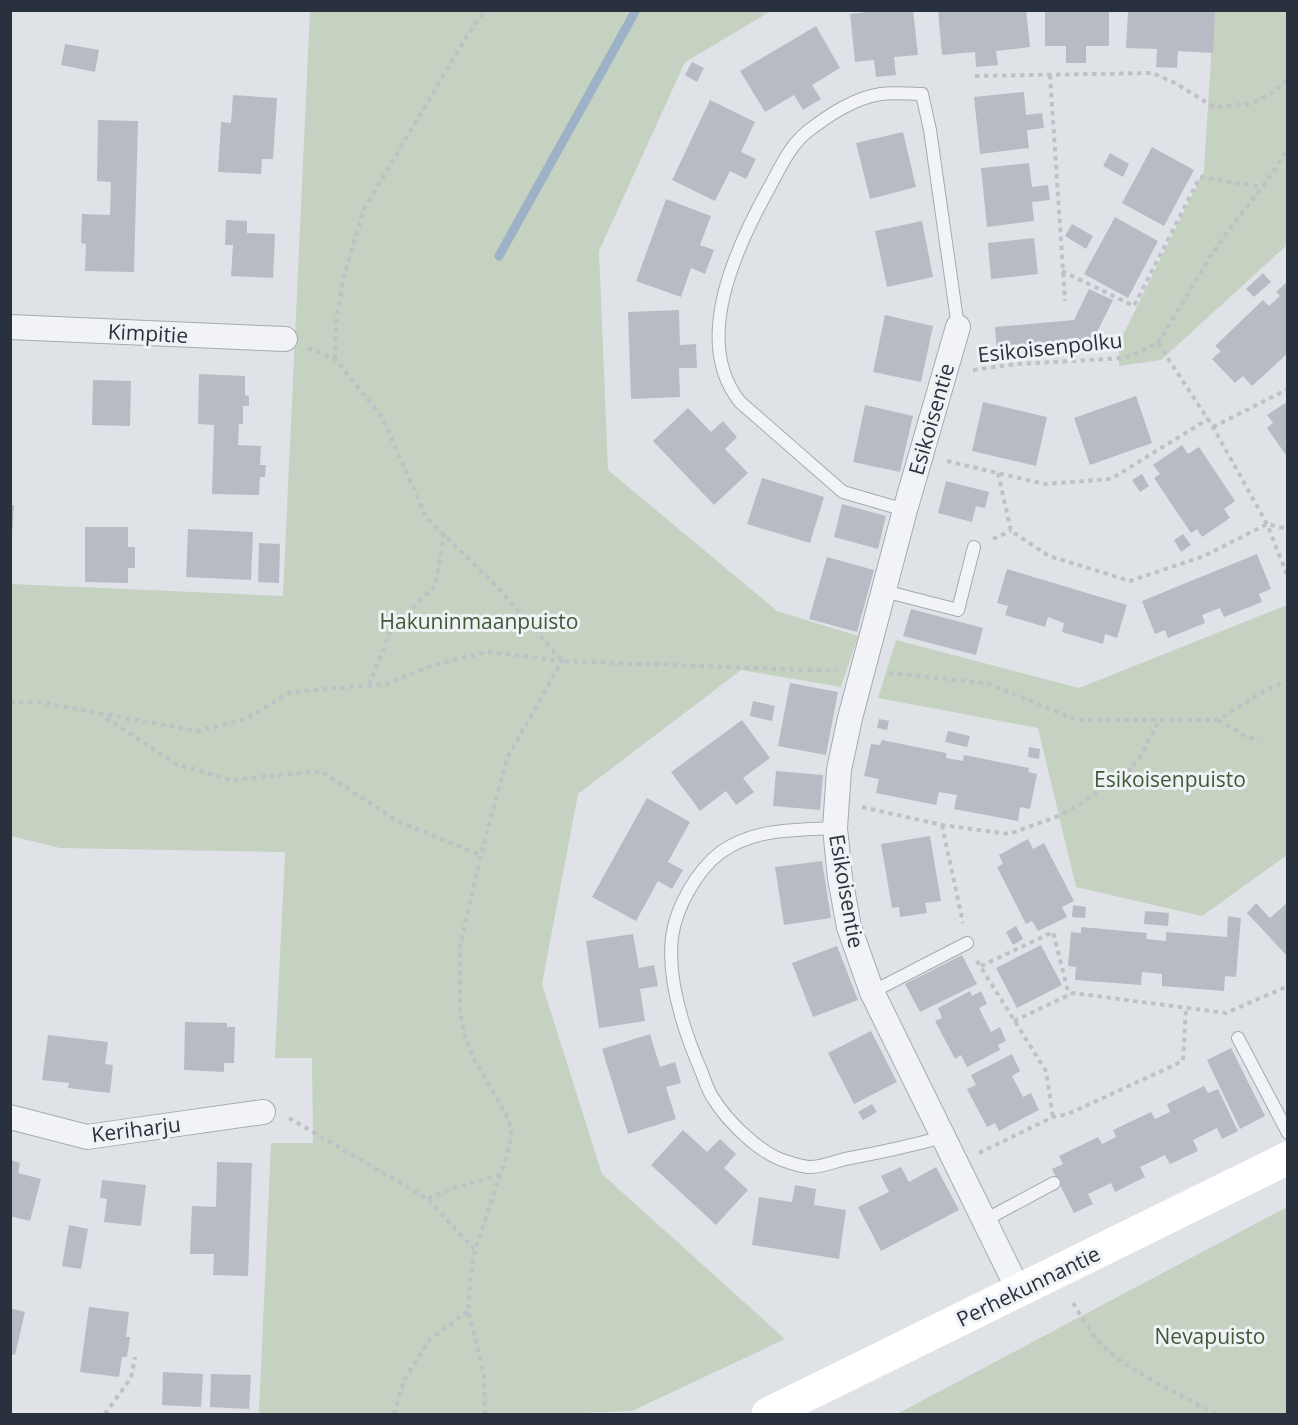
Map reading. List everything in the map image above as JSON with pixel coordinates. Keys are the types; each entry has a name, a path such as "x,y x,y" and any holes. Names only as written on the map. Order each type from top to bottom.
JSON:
{"street":[{"name":"Kimpitie","path":"10,327 285,339"},
{"name":"Esikoisentie","path":"958,327 905,510 850,718 839,770 835,828 840,878 849,927 872,992 1019,1290"},
{"name":"Keriharju","path":"10,1117 87,1137 262,1112"},
{"name":"Perhekunnantie","path":"768,1414 1287,1158"}],"lane":[{"path":"905,510 843,492 740,402 730,389 719,351 720,315 727,283 746,230 791,149 806,132 861,99 883,94 922,94 930,130 958,327"},
{"path":"884,591 958,610 974,547"},
{"path":"835,828 771,831 743,839 720,853 698,876 681,908 672,936 672,960 678,1003 690,1046 712,1098 729,1120 759,1147 785,1162 810,1167 943,1137"},
{"path":"872,992 967,943"},
{"path":"1238,1038 1287,1133"},
{"path":"985,1220 1054,1183"}],"path":[{"path":"485,10 464,41 364,209 344,276 336,322 335,359 382,417 426,517 500,590 562,661"},
{"path":"975,76 1152,73 1175,83 1214,107 1251,104 1273,92 1287,80"},
{"path":"1050,75 1065,301"},
{"path":"1287,146 1263,188 1223,238 1158,343 1213,427 1268,524 1287,577"},
{"path":"1062,271 1134,306 1200,177 1263,188"},
{"name":"Esikoisenpolku","path":"943,374 1016,364 1125,358 1158,343"},
{"path":"1213,427 1287,389"},
{"path":"937,459 1044,484 1110,479 1208,419"},
{"path":"998,473 1011,531 1049,556 1130,581 1204,556 1268,524 1287,529"},
{"path":"369,685 391,629 435,586 444,534"},
{"path":"10,704 38,702 103,716 197,731 245,719 291,692 386,684 433,665 488,652 562,661 863,672 986,683 1077,720 1218,720 1266,690 1287,681"},
{"path":"485,1414 484,1375 468,1311 475,1250 510,1146 511,1128 502,1106 474,1059 466,1039 460,1013 460,946 507,758 562,661"},
{"path":"103,716 177,764 231,780 321,771 398,821 481,855"},
{"path":"1218,720 1247,737 1259,740"},
{"path":"852,805 942,825 1009,834 1056,817 1079,805 1129,769 1139,759 1159,721"},
{"path":"1129,769 1137,778"},
{"path":"942,825 967,943 1046,1071 1053,1117"},
{"path":"981,966 1053,932 1069,995"},
{"path":"1014,1022 1073,993 1226,1013 1287,986"},
{"path":"972,1156 1053,1117 1068,1114 1183,1061 1186,1008"},
{"path":"262,1112 276,1111 428,1199 475,1250"},
{"path":"428,1199 451,1189 500,1175"},
{"path":"1073,1303 1092,1333 1122,1362 1215,1414"},
{"path":"394,1414 404,1380 429,1340 468,1311"},
{"path":"105,1414 131,1378 135,1357"}],"green space":[{"name":"Hakuninmaanpuisto","path":"310,11 771,11 685,62 599,251 608,470 777,611 858,636 841,687 741,670 578,794 542,984 602,1174 785,1339 632,1411 555,1414 259,1414 271,1143 313,1143 312,1058 275,1058 285,852 60,848 11,836 11,584 283,596"},
{"path":"1214,11 1287,11 1287,245 1161,360 1119,366 1119,343 1204,171"},
{"name":"Esikoisenpuisto","path":"1287,605 1287,855 1202,916 1076,887 1038,728 878,698 896,640 1079,688"},
{"name":"Nevapuisto","path":"1287,1207 1287,1414 897,1414"}],"building":[{"path":"913,10 918,55 894,57 896,75 876,77 874,60 855,62 850,14"},
{"path":"938,10 1026,10 1030,47 996,51 998,65 976,67 975,52 942,55"},
{"path":"1045,10 1109,10 1109,46 1086,46 1086,63 1066,63 1066,46 1045,46"},
{"path":"1128,10 1215,10 1213,53 1178,51 1177,68 1156,67 1157,49 1126,48"},
{"path":"816,26 840,68 812,85 821,99 803,110 794,95 765,112 740,71"},
{"path":"65,44 99,50 95,72 61,65"},
{"path":"692,62 704,68 697,82 685,75"},
{"path":"1024,92 1026,115 1042,113 1044,128 1027,130 1029,148 980,154 974,97"},
{"path":"233,95 277,98 273,159 262,159 261,174 218,172 221,122 231,123"},
{"path":"710,100 755,122 741,152 756,159 746,179 730,171 715,201 672,180"},
{"path":"98,120 138,121 134,272 85,271 86,244 81,243 82,214 110,215 111,182 97,181"},
{"path":"903,132 916,187 870,199 856,143"},
{"path":"1152,147 1194,170 1164,226 1122,203"},
{"path":"1110,153 1129,164 1123,177 1103,166"},
{"path":"1029,163 1032,187 1048,185 1050,200 1032,202 1034,221 987,227 981,168"},
{"path":"666,199 711,216 700,245 714,250 705,274 691,268 681,297 636,281"},
{"path":"1115,217 1158,241 1128,298 1084,274"},
{"path":"226,220 247,221 247,233 275,234 273,278 231,276 233,245 225,245"},
{"path":"922,221 933,277 887,287 875,231"},
{"path":"1072,224 1093,236 1086,249 1065,236"},
{"path":"1034,238 1038,274 991,279 988,243"},
{"path":"1263,273 1271,282 1254,297 1246,289"},
{"path":"1288,281 1288,353 1252,386 1243,376 1235,383 1212,359 1221,351 1215,346 1263,300 1269,306 1280,296 1276,292"},
{"path":"1089,289 1113,300 1090,346 997,355 995,327 1074,320"},
{"path":"679,310 680,345 696,344 697,368 679,368 680,397 631,399 628,312"},
{"path":"885,315 933,326 921,382 873,372"},
{"path":"199,374 245,376 245,395 249,396 249,406 243,406 243,424 239,424 238,445 261,446 260,465 266,465 265,477 260,477 259,495 212,494 214,425 198,424"},
{"path":"93,380 131,381 130,426 92,425"},
{"path":"1136,396 1152,443 1090,465 1074,418"},
{"path":"1288,401 1288,458 1267,428 1273,423 1267,415"},
{"path":"983,402 1047,417 1036,466 972,451"},
{"path":"865,405 913,416 900,472 853,462"},
{"path":"688,408 711,432 723,421 737,437 725,449 748,473 714,505 653,441"},
{"path":"1182,445 1188,454 1199,447 1235,501 1224,509 1230,518 1202,537 1197,529 1191,533 1154,478 1160,474 1153,465"},
{"path":"1142,474 1149,486 1140,492 1132,480"},
{"path":"762,478 824,497 810,543 747,524"},
{"path":"946,481 989,492 985,508 976,506 972,522 938,513"},
{"path":"842,504 886,516 878,549 834,537"},
{"path":"10,505 14,505 12,537 10,537"},
{"path":"85,527 128,527 128,547 135,547 135,568 128,568 128,583 85,582"},
{"path":"188,529 253,532 251,580 186,577"},
{"path":"1183,534 1191,545 1181,552 1174,540"},
{"path":"259,543 280,544 279,583 258,582"},
{"path":"1257,554 1271,589 1259,594 1262,602 1224,617 1220,608 1202,615 1205,623 1168,638 1165,630 1155,634 1142,601"},
{"path":"827,557 874,570 857,632 809,619"},
{"path":"1007,569 1127,605 1117,638 1105,634 1103,644 1062,632 1064,623 1048,617 1045,627 1005,615 1008,606 997,603"},
{"path":"911,609 983,628 976,655 903,636"},
{"path":"790,683 838,692 826,755 778,746"},
{"path":"753,701 775,706 772,721 750,716"},
{"path":"879,719 889,721 887,730 877,728"},
{"path":"742,720 770,758 743,778 754,792 736,805 726,791 700,811 671,772"},
{"path":"948,731 970,736 967,747 945,742"},
{"path":"882,740 946,753 946,758 963,761 964,755 1029,768 1028,772 1037,774 1030,809 1020,807 1018,821 954,809 957,795 939,792 936,805 876,793 879,779 864,776 871,744 880,745"},
{"path":"1029,747 1040,749 1039,759 1028,757"},
{"path":"776,771 823,775 820,810 773,806"},
{"path":"647,798 690,822 668,862 683,870 672,889 658,881 636,921 592,897"},
{"path":"930,836 941,901 925,903 927,913 900,917 899,907 892,908 881,844"},
{"path":"1028,839 1033,849 1044,843 1074,901 1062,907 1067,917 1038,931 1032,921 1026,924 997,867 1003,864 999,855"},
{"path":"822,861 831,918 784,925 775,867"},
{"path":"1288,902 1288,957 1247,913 1256,903 1270,918"},
{"path":"1073,905 1086,907 1085,918 1072,917"},
{"path":"1145,911 1169,913 1168,926 1144,924"},
{"path":"1228,916 1241,918 1236,977 1225,976 1224,991 1162,986 1162,974 1142,972 1141,985 1075,980 1076,967 1068,966 1071,932 1081,933 1081,927 1147,933 1146,939 1166,941 1166,932 1227,937"},
{"path":"1016,926 1023,939 1013,945 1006,932"},
{"path":"633,934 639,968 654,965 658,986 640,989 645,1021 599,1028 586,941"},
{"path":"1041,945 1062,985 1017,1008 996,968"},
{"path":"837,946 858,1000 813,1017 792,963"},
{"path":"962,955 977,984 920,1012 905,984"},
{"path":"970,991 972,996 981,991 987,1004 979,1008 991,1032 1000,1027 1006,1041 998,1045 1000,1050 967,1067 961,1055 955,1059 935,1021 942,1018 938,1008"},
{"path":"185,1022 227,1023 227,1027 235,1027 234,1063 224,1063 224,1072 184,1070"},
{"path":"871,1031 897,1082 854,1104 828,1053"},
{"path":"650,1034 660,1067 675,1062 681,1083 666,1087 676,1119 628,1134 602,1049"},
{"path":"48,1035 108,1042 105,1064 113,1065 110,1093 68,1088 69,1083 42,1080"},
{"path":"1231,1048 1265,1116 1240,1129 1207,1060"},
{"path":"1012,1054 1020,1071 1012,1076 1023,1097 1031,1093 1039,1110 999,1131 995,1123 987,1127 967,1089 976,1085 971,1075"},
{"path":"1204,1086 1208,1093 1218,1089 1238,1131 1222,1139 1217,1128 1193,1140 1198,1151 1170,1164 1165,1155 1140,1167 1145,1177 1115,1192 1111,1183 1088,1194 1093,1204 1074,1213 1052,1169 1063,1164 1059,1156 1098,1137 1102,1144 1116,1137 1113,1130 1151,1112 1155,1119 1170,1112 1167,1104"},
{"path":"872,1104 877,1112 863,1120 858,1112"},
{"path":"683,1130 707,1152 720,1139 736,1154 724,1168 748,1190 716,1225 651,1165"},
{"path":"10,1160 20,1163 18,1173 41,1179 30,1221 10,1216"},
{"path":"217,1162 252,1163 248,1276 213,1275 214,1254 190,1254 192,1206 216,1207"},
{"path":"901,1167 909,1182 936,1167 959,1210 881,1251 858,1207 889,1192 881,1176"},
{"path":"102,1180 146,1185 141,1226 104,1222 107,1199 100,1198"},
{"path":"795,1185 816,1189 814,1205 846,1210 839,1259 752,1245 759,1197 792,1202"},
{"path":"69,1225 88,1229 81,1269 62,1266"},
{"path":"89,1307 129,1312 126,1337 130,1337 127,1357 122,1357 119,1377 80,1372"},
{"path":"10,1308 25,1312 15,1355 10,1354"},
{"path":"163,1372 203,1374 201,1407 162,1405"},
{"path":"211,1374 251,1375 249,1409 210,1407"}],"waterway":[{"path":"499,256 636,10"}]}
